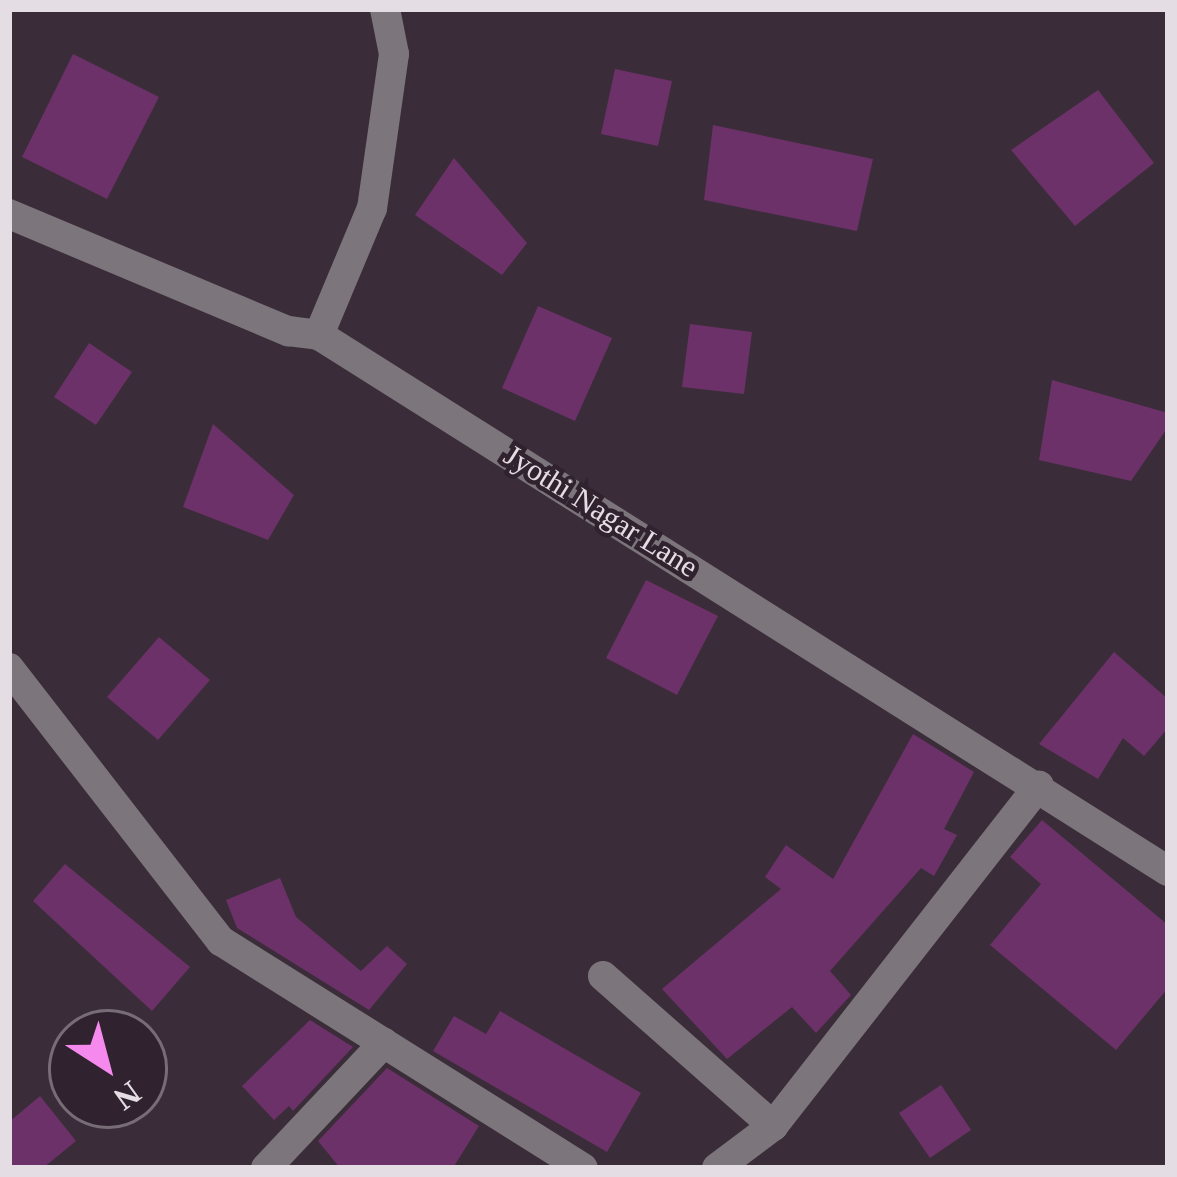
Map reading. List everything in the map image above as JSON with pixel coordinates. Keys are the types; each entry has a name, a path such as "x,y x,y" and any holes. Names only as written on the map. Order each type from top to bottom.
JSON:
{"street":[{"path":"319,335 371,208 394,54 385,9"},
{"name":"Jyothi Nagar Lane","path":"9,214 288,331 319,335 1168,871"},
{"path":"15,690 221,941 583,1168"},
{"path":"717,1168 773,1126 1039,786"},
{"path":"603,976 773,1126"},
{"path":"266,1168 384,1043"}],"building":[{"path":"73,54 159,97 107,199 22,157"},
{"path":"615,69 672,81 658,146 601,134"},
{"path":"1098,90 1154,163 1075,226 1011,150"},
{"path":"713,125 873,159 857,231 704,200"},
{"path":"454,158 527,243 502,275 415,215"},
{"path":"538,306 612,338 575,421 502,388"},
{"path":"690,324 752,332 744,394 682,387"},
{"path":"89,343 132,372 96,425 54,397"},
{"path":"1052,380 1168,413 1168,427 1131,481 1039,460"},
{"path":"213,424 294,495 268,540 183,507"},
{"path":"646,580 718,616 677,695 606,658"},
{"path":"159,637 210,680 158,740 107,697"},
{"path":"1114,652 1168,699 1168,728 1144,756 1123,738 1098,779 1039,744"},
{"path":"913,734 974,772 944,829 957,835 934,876 921,868 830,971 851,995 816,1033 792,1007 727,1059 662,989 781,889 765,877 786,845 833,879"},
{"path":"1042,820 1168,925 1168,988 1116,1050 990,945 1041,884 1010,857"},
{"path":"65,864 190,967 150,1009 33,901"},
{"path":"280,878 296,917 361,971 387,946 407,964 369,1010 237,928 226,900"},
{"path":"500,1011 641,1093 607,1152 433,1051 454,1016 486,1034"},
{"path":"310,1020 353,1047 293,1111 289,1106 274,1120 242,1086"},
{"path":"387,1068 479,1126 453,1168 340,1168 318,1141"},
{"path":"941,1085 971,1130 930,1158 899,1113"},
{"path":"40,1096 48,1106 48,1129 66,1129 76,1141 43,1168 9,1168 9,1122"}]}
